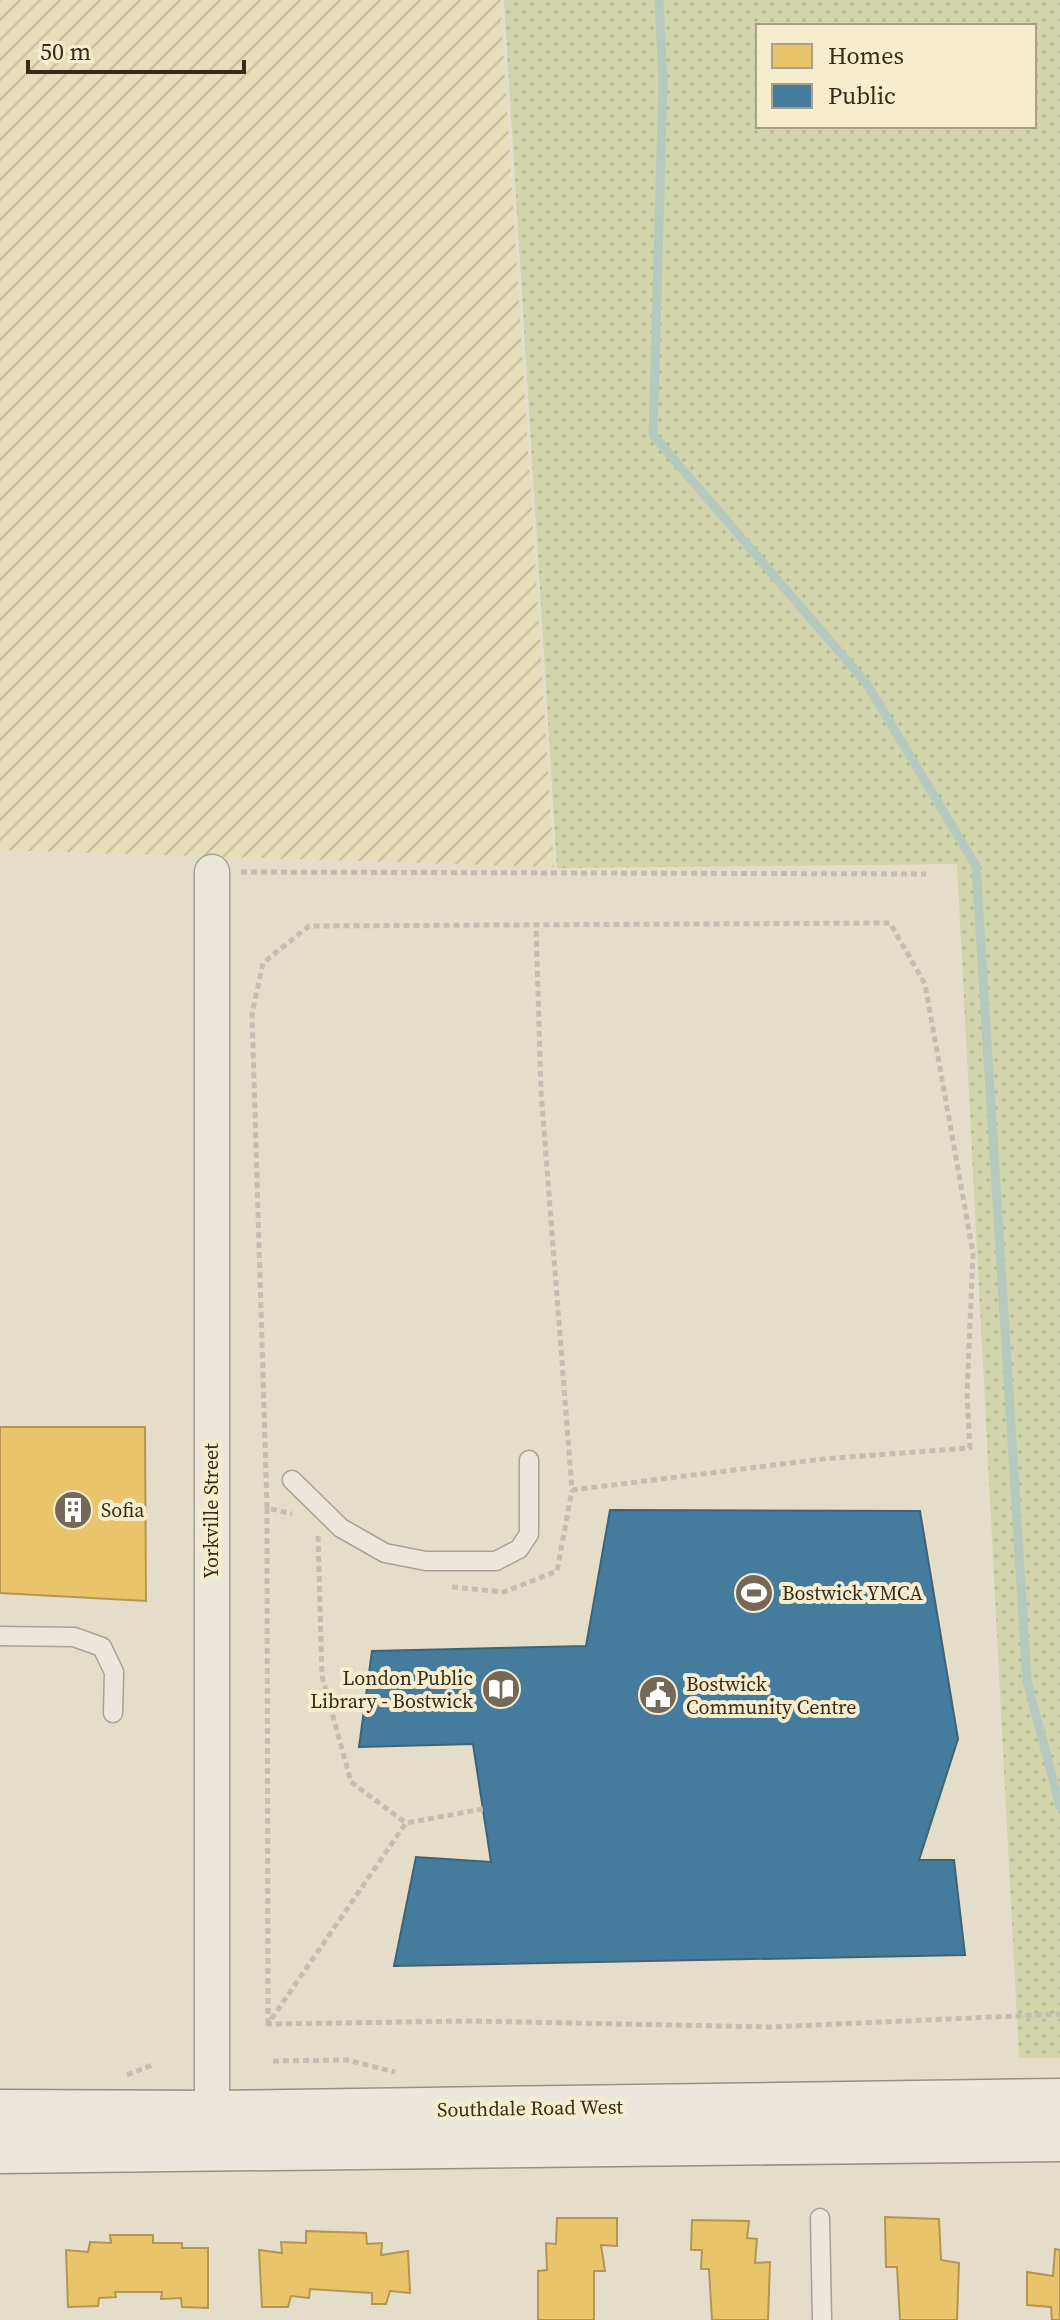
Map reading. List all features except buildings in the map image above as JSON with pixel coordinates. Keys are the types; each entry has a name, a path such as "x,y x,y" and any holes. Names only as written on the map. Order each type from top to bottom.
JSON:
{"main road":[{"name":"Southdale Road West","path":"0,2151 212,2131 1060,2101"},
{"name":"Southdale Road West","path":"0,2112 212,2131 1060,2139"}],"street":[{"name":"Yorkville Street","path":"212,872 212,2131"}],"lane":[{"path":"292,1480 341,1528 385,1553 426,1561 496,1561 519,1549 529,1534 529,1460"},
{"path":"0,1636 74,1637 102,1647 114,1672 113,1713"},
{"path":"820,2218 822,2320"}],"path":[{"path":"212,872 926,874"},
{"path":"268,2024 267,1508 252,1014 263,963 309,926 890,923 925,984 973,1253 967,1395 970,1448 823,1459 572,1490 541,1091 536,925"},
{"path":"267,1508 305,1517"},
{"path":"317,1520 322,1676 351,1782 406,1823"},
{"path":"268,2024 406,1823 483,1809"},
{"path":"268,2024 471,2021 771,2027 1060,2014"},
{"path":"273,2061 347,2060"}],"shaded area":[{"path":"0,0 500,0 554,867 0,850"}],"green space":[{"path":"504,0 1060,0 1060,2058 1019,2058 957,864 557,868"}],"waterway":[{"path":"659,0 663,82 653,435 867,684 976,866 1027,1681 1060,1806"}],"place":[{"name":"Sofia","path":"73,1510"},
{"name":"Bostwick YMCA","path":"754,1593"},
{"name":"London Public Library - Bostwick","path":"501,1689"},
{"name":"Bostwick Community Centre","path":"658,1695"}]}
